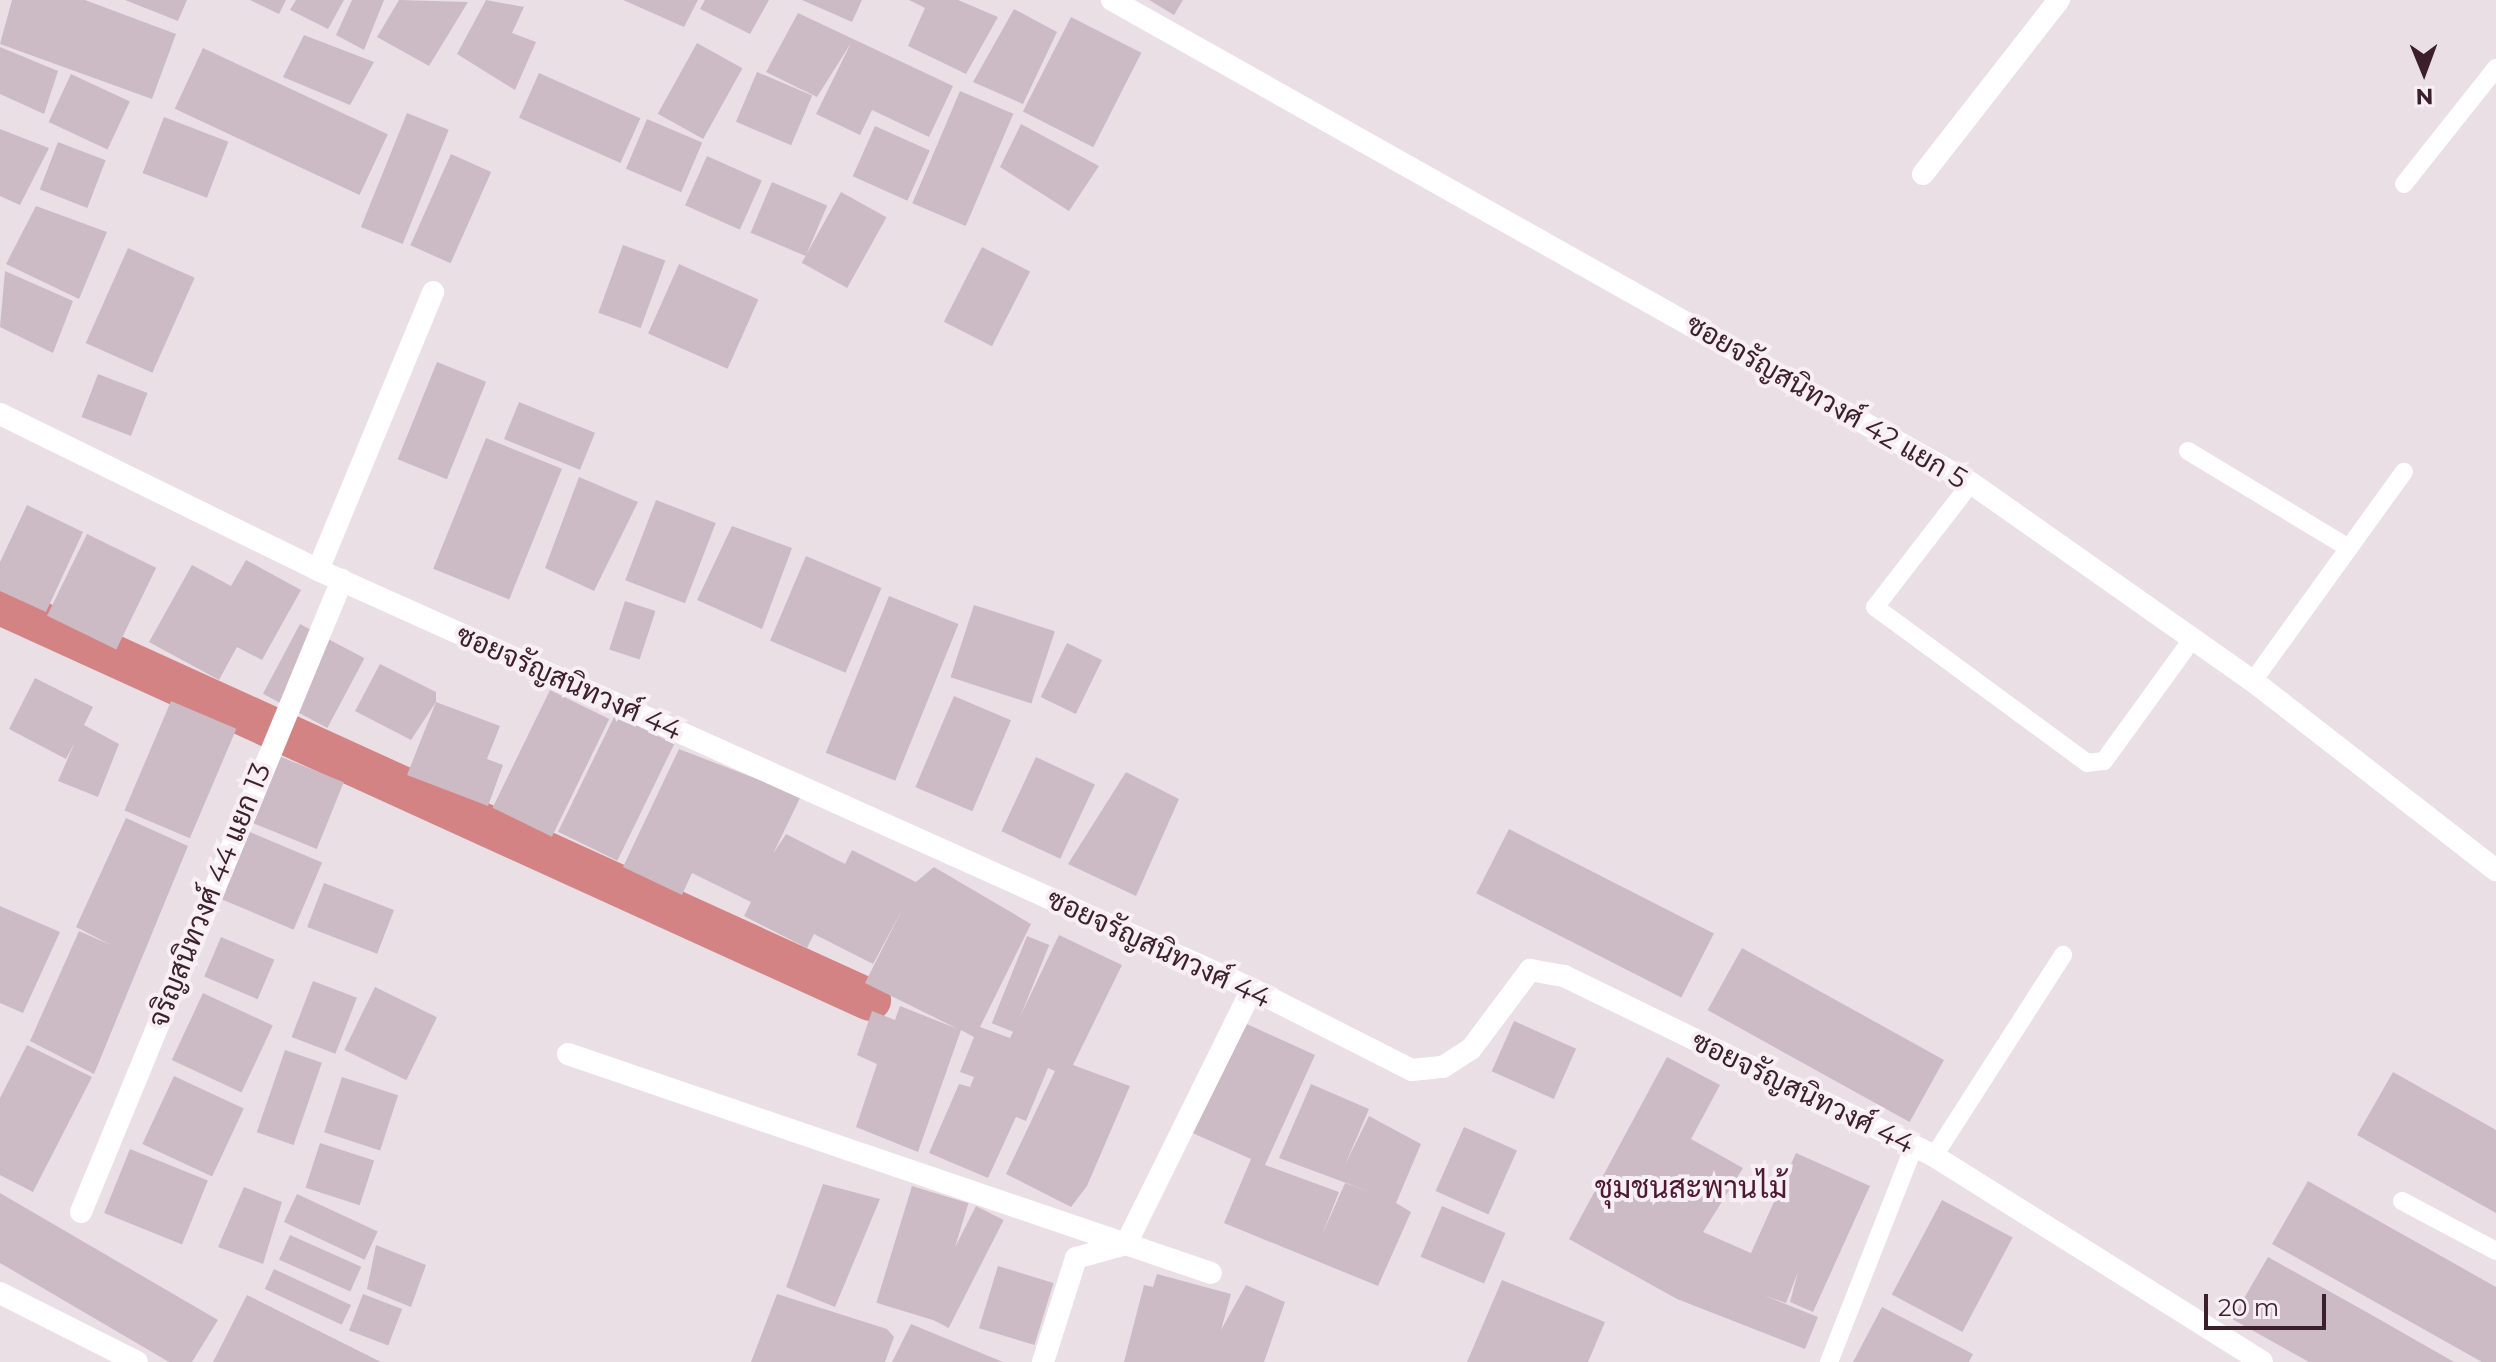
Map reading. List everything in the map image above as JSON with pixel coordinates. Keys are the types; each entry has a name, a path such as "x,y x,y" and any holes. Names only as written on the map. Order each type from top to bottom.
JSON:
{"street":[{"name":"ซอยจรัญสนิทวงศ์ 42 แยก 5","path":"1112,0 1971,483 2253,681 2496,870"},
{"path":"1923,174 2059,0"},
{"path":"318,570 433,292"},
{"name":"ซอยจรัญสนิทวงศ์ 44","path":"0,414 318,570 1252,989 1412,1070 1443,1067 1471,1049 1530,970 1564,976 1934,1156 2262,1362"},
{"name":"จริญสนิทวงศ์ 44 แยก 13","path":"81,1212 284,709 342,580"},
{"path":"1043,1362 1076,1258 1126,1244 1252,989"},
{"path":"568,1054 1211,1273"},
{"path":"0,1293 137,1362"}],"lane":[{"path":"2404,184 2496,68"},
{"path":"2188,451 2349,548"},
{"path":"2253,681 2404,472"},
{"path":"1971,483 1875,607 2087,763 2104,761 2193,638"},
{"path":"1934,1156 2063,955"},
{"path":"1829,1362 1914,1146"},
{"path":"2402,1201 2496,1251"}],"building":[{"path":"12,0 85,0 176,34 152,99 0,44"},
{"path":"125,0 187,0 178,21"},
{"path":"250,0 286,0 279,14"},
{"path":"296,0 344,0 328,29 290,10"},
{"path":"352,0 384,0 364,50 336,35"},
{"path":"399,0 468,2 429,66 377,37"},
{"path":"486,0 524,7 512,33 536,42 515,90 457,54"},
{"path":"623,0 698,0 684,27"},
{"path":"705,0 769,0 750,34 700,9"},
{"path":"802,0 862,0 852,22"},
{"path":"909,0 958,0 998,17 966,74 908,46 925,8"},
{"path":"1149,0 1183,0 1174,15"},
{"path":"1014,9 1057,32 1023,104 973,82"},
{"path":"798,13 953,86 929,137 872,110 860,135 816,114 851,43 817,97 766,72"},
{"path":"1071,17 1141,53 1093,147 1023,111"},
{"path":"304,35 374,62 350,105 283,77"},
{"path":"697,43 742,68 703,139 658,114"},
{"path":"0,47 58,71 44,114 0,94"},
{"path":"203,48 388,134 360,195 175,109"},
{"path":"757,72 812,95 791,145 736,122"},
{"path":"539,73 640,118 620,163 519,118"},
{"path":"71,74 130,101 108,150 49,122"},
{"path":"960,91 1013,114 966,226 912,203"},
{"path":"407,113 449,130 403,244 361,227"},
{"path":"164,117 228,142 207,198 142,173"},
{"path":"647,119 702,142 681,192 626,169"},
{"path":"1021,124 1099,166 1069,211 1000,167"},
{"path":"875,126 930,150 907,201 853,176"},
{"path":"0,129 49,148 20,205 0,196"},
{"path":"58,142 106,160 87,208 40,190"},
{"path":"451,154 491,172 451,263 410,245"},
{"path":"707,156 762,180 740,230 685,205"},
{"path":"772,182 827,205 806,256 751,233"},
{"path":"841,192 886,217 847,288 802,263"},
{"path":"36,206 107,232 79,299 6,264"},
{"path":"623,245 665,260 641,328 598,313"},
{"path":"982,247 1030,272 992,346 944,322"},
{"path":"128,248 195,278 152,373 86,343"},
{"path":"679,264 758,299 728,369 648,333"},
{"path":"5,271 73,301 53,353 0,327"},
{"path":"437,362 486,382 447,479 398,459"},
{"path":"98,374 147,393 131,436 82,417"},
{"path":"519,402 595,433 580,470 504,439"},
{"path":"486,438 562,469 509,599 433,569"},
{"path":"579,477 638,502 594,591 545,568"},
{"path":"656,500 716,523 685,603 625,580"},
{"path":"27,505 83,532 46,612 0,591 0,562"},
{"path":"732,526 792,548 762,629 697,600"},
{"path":"87,534 156,568 116,650 47,616"},
{"path":"806,556 881,588 846,673 770,641"},
{"path":"246,560 301,590 262,660 237,647 219,680 149,642 192,565 231,586"},
{"path":"889,596 959,624 895,781 826,753"},
{"path":"625,601 655,611 640,659 609,650"},
{"path":"974,605 1055,631 1031,704 951,677"},
{"path":"300,624 364,658 327,728 263,694"},
{"path":"1067,643 1102,660 1076,714 1041,697"},
{"path":"380,664 436,692 436,702 411,740 355,711"},
{"path":"35,678 93,707 84,725 119,744 98,797 58,781 75,742 66,759 9,729"},
{"path":"550,690 609,719 552,837 493,808"},
{"path":"954,696 1011,720 972,811 915,787"},
{"path":"171,701 236,729 190,838 125,811"},
{"path":"436,702 500,726 487,759 503,765 488,806 407,775"},
{"path":"615,715 674,744 617,861 558,832"},
{"path":"679,749 801,796 773,854 786,834 845,864 852,850 916,882 934,867 1031,924 980,1027 1010,1038 1059,935 1122,965 1073,1065 1130,1086 1087,1186 1071,1207 1006,1174 1055,1071 1048,1068 1026,1121 1016,1117 988,1178 929,1153 959,1084 970,1087 974,1077 960,1072 974,1037 961,1030 918,1152 856,1127 877,1064 857,1055 872,1011 895,1020 900,1006 958,1029 865,983 903,908 873,964 814,934 807,948 744,916 751,902 692,873 682,895 623,867"},
{"path":"264,750 344,782 317,849 237,817"},
{"path":"1036,757 1095,784 1060,859 1001,831"},
{"path":"1126,772 1179,799 1136,896 1068,864"},
{"path":"126,818 188,846 94,1074 30,1041 79,931 111,945 76,927"},
{"path":"243,829 322,863 294,930 214,896"},
{"path":"1509,829 1714,933 1681,998 1476,893"},
{"path":"324,883 394,910 377,954 307,927"},
{"path":"0,906 60,932 23,1013 0,1003"},
{"path":"1027,936 1049,945 1014,1032 992,1023"},
{"path":"221,937 274,960 258,999 204,977"},
{"path":"1742,948 1944,1060 1910,1122 1708,1010"},
{"path":"313,981 357,998 335,1054 291,1037"},
{"path":"375,987 437,1017 406,1080 344,1050"},
{"path":"203,993 273,1026 242,1093 172,1060"},
{"path":"1238,1020 1315,1055 1265,1165 1339,1192 1322,1235 1345,1183 1373,1193 1279,1158 1311,1084 1369,1109 1345,1165 1369,1116 1421,1144 1396,1203 1411,1212 1378,1286 1224,1223 1251,1159 1188,1131"},
{"path":"1514,1021 1576,1049 1554,1099 1492,1071"},
{"path":"27,1045 92,1077 33,1192 0,1175 0,1098"},
{"path":"285,1050 322,1063 294,1145 257,1132"},
{"path":"1667,1057 1720,1085 1691,1139 1743,1168 1703,1232 1751,1253 1796,1153 1870,1186 1813,1312 1790,1302 1798,1272 1786,1303 1763,1295 1818,1317 1805,1349 1677,1299 1569,1239"},
{"path":"2393,1072 2496,1130 2496,1213 2357,1135"},
{"path":"174,1076 244,1109 212,1177 142,1144"},
{"path":"342,1077 398,1095 380,1150 324,1132"},
{"path":"1464,1127 1517,1151 1489,1215 1436,1191"},
{"path":"320,1143 374,1161 360,1205 305,1188"},
{"path":"130,1149 208,1180 182,1244 104,1213"},
{"path":"2308,1181 2496,1287 2496,1362 2482,1362 2272,1244"},
{"path":"823,1184 880,1199 835,1307 786,1287"},
{"path":"912,1186 968,1203 933,1320 876,1303"},
{"path":"244,1187 282,1202 263,1264 218,1247"},
{"path":"0,1193 218,1320 192,1362 169,1362 0,1263"},
{"path":"297,1194 378,1232 365,1260 284,1222"},
{"path":"1942,1200 2013,1238 1962,1332 1892,1294"},
{"path":"976,1206 1004,1220 949,1328 921,1314"},
{"path":"1442,1206 1506,1233 1484,1284 1421,1257"},
{"path":"290,1235 361,1267 350,1291 279,1260"},
{"path":"376,1245 426,1265 411,1307 367,1289"},
{"path":"2268,1257 2454,1362 2309,1362 2232,1319"},
{"path":"998,1266 1053,1283 1034,1345 979,1328"},
{"path":"274,1269 351,1305 342,1325 265,1289"},
{"path":"1157,1274 1231,1294 1221,1330 1246,1285 1285,1302 1264,1362 1124,1362 1144,1285 1153,1287"},
{"path":"1502,1280 1605,1322 1588,1362 1467,1362"},
{"path":"363,1294 402,1309 388,1345 349,1330"},
{"path":"777,1294 887,1329 894,1337 885,1362 751,1362"},
{"path":"247,1295 381,1362 213,1362"},
{"path":"1882,1307 1973,1354 1969,1362 1853,1362"},
{"path":"911,1324 1003,1362 892,1362"}],"waterway":[{"path":"0,604 870,1000"}],"district":[{"name":"ชุมชนสะพานไม้","path":"1691,1188"}]}
